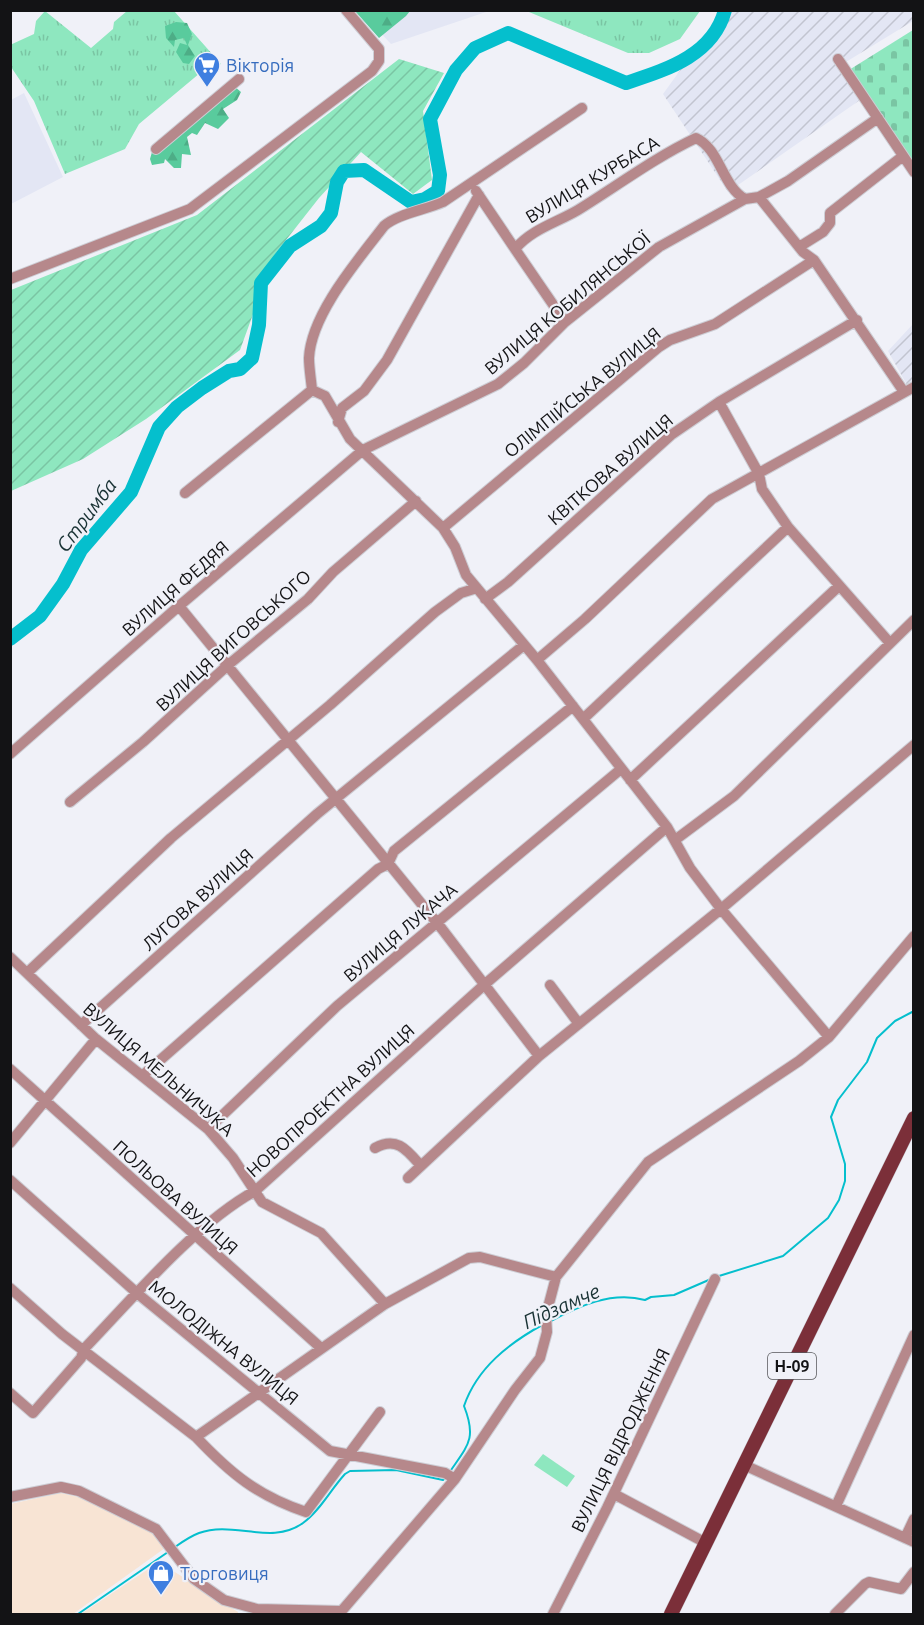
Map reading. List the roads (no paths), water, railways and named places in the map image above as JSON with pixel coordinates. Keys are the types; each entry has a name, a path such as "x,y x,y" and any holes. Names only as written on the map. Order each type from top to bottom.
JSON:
{"main road":[{"name":"Н-09","path":"671,1614 914,1118"}],"street":[{"path":"10,279 190,209 372,71 379,60 380,49 346,10"},
{"path":"838,59 914,172"},
{"path":"156,149 239,79"},
{"path":"312,390 309,358 320,322 333,294 384,226 391,219 422,211 443,202 582,108"},
{"path":"537,660 585,619 712,500 909,389 814,260 799,247 759,197 788,181 878,118"},
{"name":"ВУЛИЦЯ КУРБАСА","path":"514,249 533,233 577,210 626,178 696,138 706,146 736,194 745,199"},
{"path":"799,247 823,232 830,223 830,213 903,156"},
{"path":"471,184 565,322"},
{"path":"338,422 342,408 364,391 387,360 479,195"},
{"name":"ВУЛИЦЯ КОБИЛЯНСЬКОЇ","path":"363,450 498,384 524,363 565,322 659,247 745,199 759,197"},
{"name":"ОЛІМПІЙСЬКА ВУЛИЦЯ","path":"443,528 659,347 725,318 814,260"},
{"name":"КВІТКОВА ВУЛИЦЯ","path":"485,599 516,575 671,435 719,402 857,320"},
{"path":"312,390 325,396 338,422 350,439 443,528 455,547 466,575 537,660 667,827 690,868 721,909 829,1037"},
{"path":"185,493 312,390"},
{"path":"719,402 759,474 762,489 788,527 889,642"},
{"name":"ВУЛИЦЯ ФЕДЯЯ","path":"10,754 178,606 363,450"},
{"name":"ВУЛИЦЯ ВИГОВСЬКОГО","path":"70,802 308,599 333,573 416,501"},
{"path":"583,719 788,527"},
{"path":"630,780 839,586"},
{"path":"27,973 147,858 288,741 435,612 461,593 477,588"},
{"path":"178,606 388,864 539,1056"},
{"path":"675,840 734,796 914,620"},
{"name":"ЛУГОВА ВУЛИЦЯ","path":"81,1025 335,799 524,645"},
{"path":"142,1076 378,869 388,864 394,851 573,706"},
{"path":"408,1178 539,1056 721,909 914,745"},
{"name":"ВУЛИЦЯ ЛУКАЧА","path":"208,1129 337,1006 621,769"},
{"name":"НОВОПРОЕКТНА ВУЛИЦЯ","path":"10,1393 33,1413 81,1358 84,1349 195,1237 235,1201 255,1191 484,985 667,827"},
{"path":"10,1497 61,1487 79,1491 156,1529 194,1579 206,1590 224,1600 257,1613 341,1613 451,1476 540,1358 547,1332 546,1315 556,1277 648,1162 799,1061 829,1037 914,936"},
{"name":"ВУЛИЦЯ МЕЛЬНИЧУКА","path":"10,957 96,1039 208,1129 233,1158 262,1203 321,1233 385,1304"},
{"path":"550,984 579,1024"},
{"path":"10,1143 47,1102 96,1039"},
{"name":"ПОЛЬОВА ВУЛИЦЯ","path":"10,1069 321,1348"},
{"path":"375,1148 387,1143 398,1144 408,1151 421,1166"},
{"name":"МОЛОДІЖНА ВУЛИЦЯ","path":"10,1180 63,1230 138,1294 330,1451 451,1476"},
{"path":"196,1437 385,1304 469,1258 480,1257 556,1277"},
{"name":"ВУЛИЦЯ ВІДРОДЖЕННЯ","path":"553,1614 614,1494 715,1279"},
{"path":"10,1288 62,1334 196,1437 237,1478 262,1495 306,1512 380,1412"},
{"path":"836,1506 914,1335"},
{"path":"744,1465 909,1540 914,1519"},
{"path":"614,1494 706,1543"},
{"path":"835,1614 865,1584 869,1582 901,1589 914,1572"}],"waterway":[{"name":"Стримба","path":"10,639 40,616 63,584 81,550 131,492 159,427 177,407 202,388 229,371 240,369 252,358 259,325 261,283 290,246 321,226 331,213 337,182 344,171 364,170 411,202 425,199 438,191 440,175 430,119 456,70 475,48 508,33 626,83 656,73 686,59 699,50 719,26 725,10"},
{"name":"Підзамче","path":"719,1276 783,1256 828,1218 839,1200 845,1181 845,1164 831,1117 838,1100 867,1062 877,1038 895,1021 914,1011"},
{"name":"Підзамче","path":"549,1322 596,1302 620,1297 645,1300 651,1297 674,1295 711,1279"},
{"name":"Підзамче","path":"449,1473 466,1448 470,1426 464,1406 477,1380 507,1348 544,1324"},
{"name":"Підзамче","path":"175,1547 196,1534 212,1530 265,1533 291,1530 309,1518 350,1471 396,1470 443,1480 446,1477"},
{"name":"Підзамче","path":"78,1614 168,1552"}],"place":[{"name":"Вікторія","path":"207,88"},
{"name":"Торговиця","path":"161,1596"}]}
